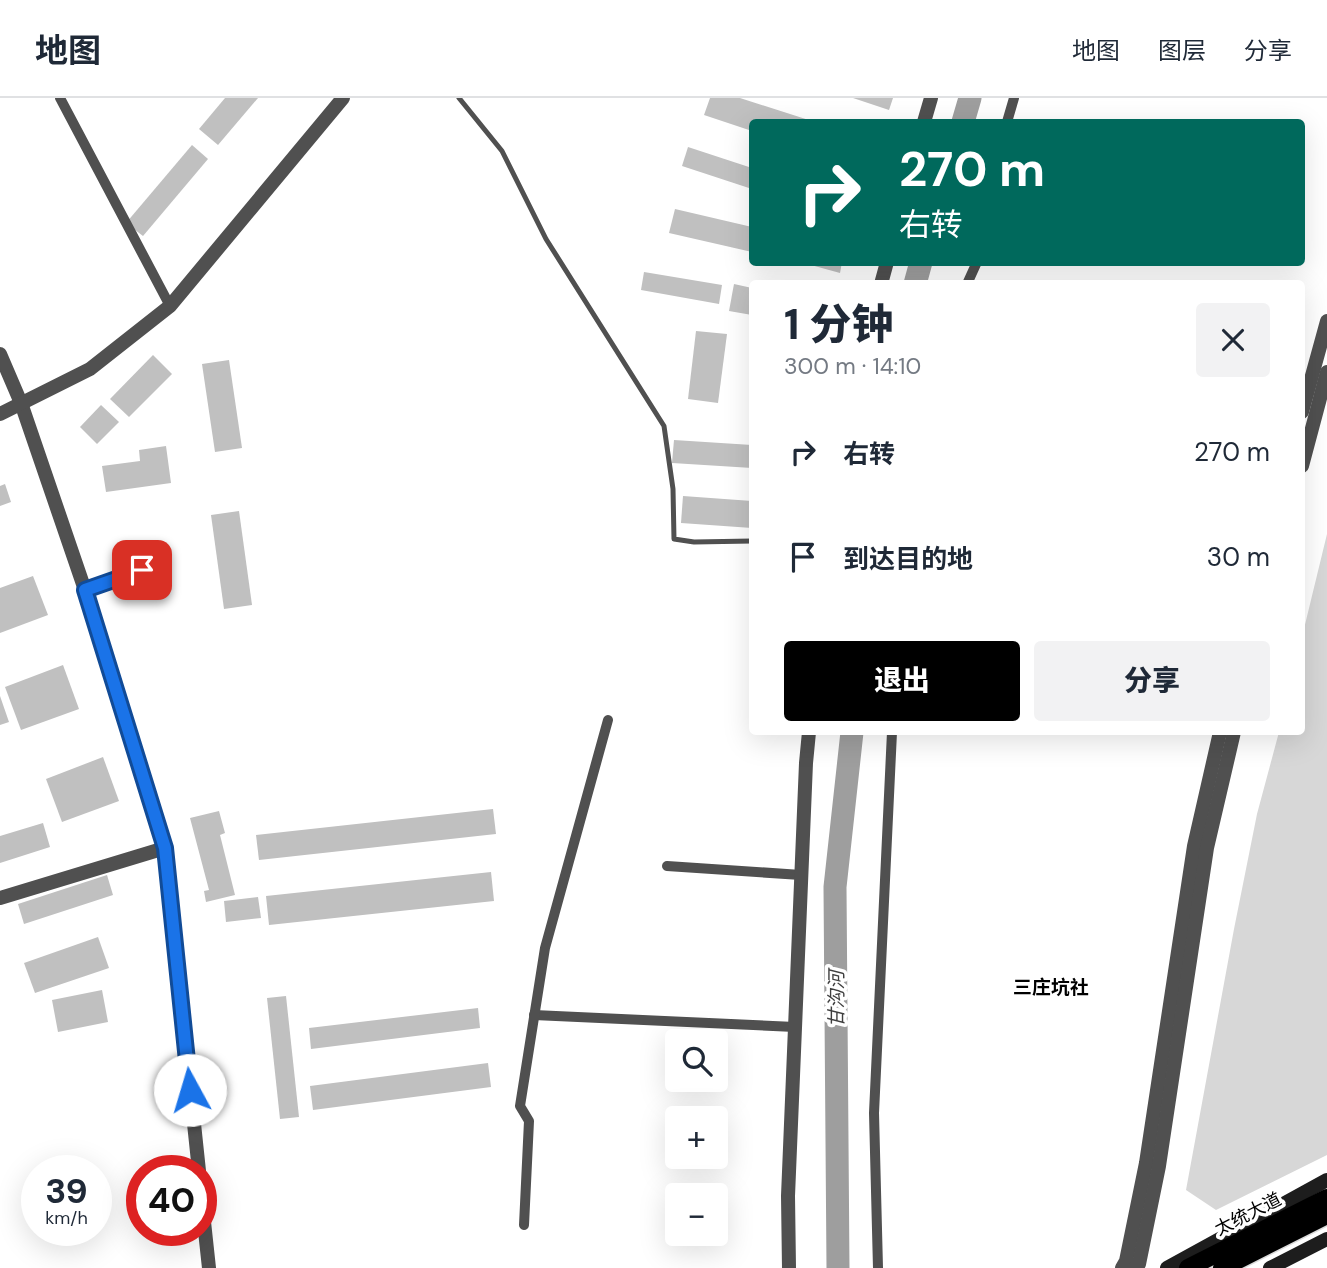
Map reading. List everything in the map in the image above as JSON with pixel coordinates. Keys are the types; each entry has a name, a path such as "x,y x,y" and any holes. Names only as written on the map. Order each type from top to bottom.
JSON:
{"main road":[{"path":"1167,1268 1327,1180"},
{"name":"太统大道","path":"1188,1268 1327,1198"},
{"name":"太统大道","path":"1222,1268 1327,1215"},
{"path":"1270,1268 1327,1239"}],"street":[{"path":"60,98 170,306"},
{"path":"0,414 90,369 170,306 343,98"},
{"path":"925,119 931,98"},
{"path":"1008,119 1014,98"},
{"path":"1305,401 1327,321"},
{"path":"0,354 21,403 85,590 165,848 197,1155"},
{"path":"1305,455 1327,372"},
{"path":"524,1225 529,1121 520,1106 545,948 608,720"},
{"path":"789,1268 788,1196 809,735"},
{"path":"878,1268 874,1113 892,735"},
{"path":"1122,1268 1126,1261 1146,1163 1194,846 1219,735"},
{"path":"1135,1268 1139,1264 1159,1166 1207,848 1233,735"},
{"path":"0,898 165,848"},
{"path":"667,866 801,875"},
{"path":"534,1015 795,1027"},
{"path":"207,1246 209,1268"}],"lane":[{"path":"459,98 502,151 546,239 664,426 673,489 674,539 694,542 749,541"},
{"path":"85,590 142,570"}],"shaded area":[{"path":"1327,534 1327,1155 1216,1210 1186,1190 1257,814 1278,735 1305,735 1305,625"}],"building":[{"path":"225,98 258,98 218,145 199,129"},
{"path":"710,98 740,98 806,119 749,119 749,130 704,115"},
{"path":"853,98 893,98 889,110"},
{"path":"192,145 208,159 143,236 126,223"},
{"path":"688,147 749,167 749,188 682,166"},
{"path":"675,209 749,226 749,251 669,233"},
{"path":"815,266 841,266 840,273"},
{"path":"644,272 722,285 719,304 641,290"},
{"path":"734,284 749,287 749,314 729,311"},
{"path":"696,331 727,334 718,403 688,399"},
{"path":"153,355 172,374 129,417 110,399"},
{"path":"229,360 242,448 215,452 202,364"},
{"path":"101,405 119,422 97,444 80,427"},
{"path":"674,440 749,445 749,468 672,463"},
{"path":"166,446 171,483 106,492 102,466 140,461 139,450"},
{"path":"5,484 11,502 0,506 0,486"},
{"path":"683,496 749,501 749,528 681,523"},
{"path":"239,511 252,605 224,609 211,515"},
{"path":"33,576 48,615 0,633 0,588"},
{"path":"63,665 79,709 21,730 5,687"},
{"path":"0,696 9,722 0,725"},
{"path":"103,757 119,801 62,822 46,779"},
{"path":"493,809 496,834 259,860 256,835"},
{"path":"219,811 225,833 220,835 235,895 206,902 204,891 209,890 190,818"},
{"path":"43,823 50,847 0,863 0,836"},
{"path":"491,872 494,901 269,925 266,896"},
{"path":"107,875 113,895 24,924 18,904"},
{"path":"258,897 261,918 226,922 224,901"},
{"path":"98,937 109,968 35,993 24,963"},
{"path":"102,990 108,1022 58,1032 52,1000"},
{"path":"286,996 299,1117 280,1119 267,998"},
{"path":"478,1008 480,1028 311,1049 309,1028"},
{"path":"488,1063 491,1087 313,1110 310,1086"}],"waterway":[{"name":"甘沟河","path":"964,119 970,98"},
{"name":"甘沟河","path":"916,280 920,266"},
{"name":"甘沟河","path":"838,1268 835,887 852,735"}],"district":[{"name":"三庄坑社","path":"1051,987"}],"route":[{"path":"142,570 85,590 165,848 190,1090"}]}
